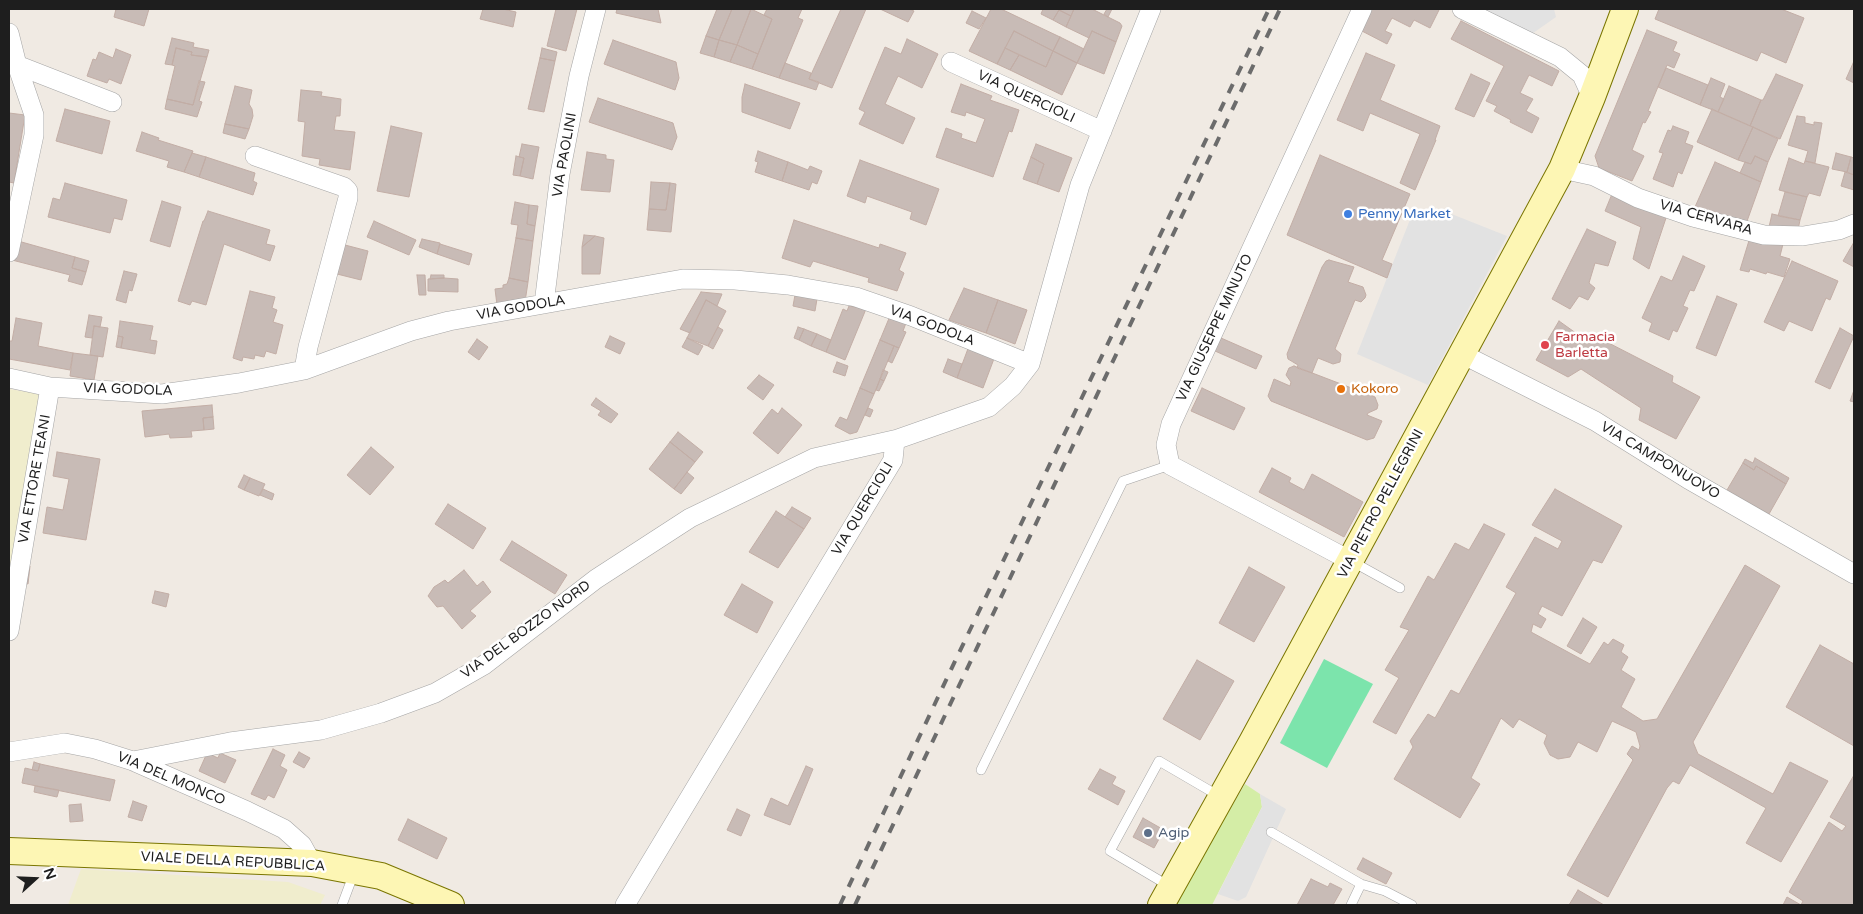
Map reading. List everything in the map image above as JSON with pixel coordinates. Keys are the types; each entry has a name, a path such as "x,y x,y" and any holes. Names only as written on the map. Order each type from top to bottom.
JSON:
{"main road":[{"name":"VIA PIETRO PELLEGRINI","path":"1166,896 1222,797 1562,169 1592,97 1625,9"},
{"name":"VIALE DELLA REPUBBLICA","path":"9,851 312,863 381,876 451,905"}],"street":[{"name":"VIA PAOLINI","path":"544,304 560,174 579,76 596,9"},
{"path":"898,439 989,407 1014,386 1030,364 1080,185 1151,9"},
{"name":"VIA GIUSEPPE MINUTO","path":"1170,465 1166,445 1171,424 1362,9"},
{"path":"1462,9 1560,57 1582,75 1592,97"},
{"path":"9,33 17,65 34,115 34,135 9,252"},
{"name":"VIA QUERCIOLI","path":"951,62 1102,131"},
{"path":"17,65 112,102"},
{"path":"255,156 344,187 348,191 348,198 304,370"},
{"name":"VIA CERVARA","path":"1562,169 1594,176 1638,198 1693,216 1764,235 1803,236 1839,230 1854,224"},
{"name":"VIA GODOLA","path":"9,378 50,386 162,394 239,383 304,370 411,331 449,321 682,280 735,280 788,284 856,297 911,316 1030,364"},
{"name":"VIA CAMPONUOVO","path":"1462,354 1595,421 1688,479 1854,574"},
{"name":"VIA ETTORE TEANI","path":"9,631 50,386"},
{"name":"VIA QUERCIOLI","path":"626,903 893,460 895,440 898,439"},
{"name":"VIA DEL BOZZO NORD","path":"133,761 230,742 320,730 381,713 435,693 484,664 596,579 690,518 814,458 898,439"},
{"path":"1170,465 1351,560"},
{"name":"VIA DEL MONCO","path":"9,752 65,743 95,749 133,761 247,811 284,830 302,844 312,863"}],"lane":[{"path":"980,770 1123,481 1170,465"},
{"path":"1351,560 1400,588"},
{"path":"1166,896 1110,852 1159,761 1222,797"},
{"path":"1271,832 1361,884 1385,891 1412,905"},
{"path":"342,905 354,870"},
{"path":"1351,905 1361,884"}],"shaded area":[{"path":"1472,9 1554,9 1556,17 1526,38"},
{"path":"1439,209 1507,236 1428,385 1357,354 1413,212 1434,221"},
{"path":"9,389 40,394 9,588"},
{"path":"1260,794 1286,809 1246,897 1238,901 1218,894 1262,807"},
{"path":"81,869 288,882 325,895 320,905 68,905"}],"green space":[{"path":"1324,659 1373,684 1327,768 1280,743"},
{"path":"1245,784 1260,794 1262,807 1212,905 1173,905"}],"building":[{"path":"116,9 149,9 144,26 114,17"},
{"path":"483,9 503,9 516,12 513,27 480,19"},
{"path":"556,9 577,9 566,51 547,46"},
{"path":"617,9 658,9 661,23 616,13"},
{"path":"717,9 732,9 719,40 706,36"},
{"path":"732,9 751,9 737,45 719,40"},
{"path":"751,9 772,19 758,54 737,45"},
{"path":"767,9 802,9 798,18 803,20 779,78 752,69 772,19 764,15"},
{"path":"841,9 866,9 832,88 809,79"},
{"path":"880,9 909,9 914,11 908,22"},
{"path":"991,9 1001,9 1060,37 1053,51 1014,31 997,64 969,51"},
{"path":"1043,9 1074,9 1071,16 1059,10 1053,20 1041,14"},
{"path":"1074,9 1092,9 1120,23 1122,26 1116,42 1092,31 1089,38 1066,27"},
{"path":"1107,9 1112,9 1108,17 1104,14"},
{"path":"1371,9 1439,10 1430,28 1414,20 1410,27 1392,18 1385,31 1392,34 1387,44 1360,30"},
{"path":"1659,9 1781,9 1804,18 1786,63 1761,52 1757,61 1655,19"},
{"path":"1059,10 1071,16 1066,27 1053,20"},
{"path":"972,11 986,18 979,29 966,23"},
{"path":"1461,21 1559,71 1552,86 1529,75 1520,93 1533,99 1526,111 1539,118 1532,133 1510,122 1511,120 1494,111 1497,106 1486,101 1504,66 1451,39"},
{"path":"1647,30 1677,42 1673,51 1680,54 1674,68 1667,65 1648,111 1651,112 1645,123 1643,122 1632,150 1644,156 1632,181 1599,168 1595,156"},
{"path":"1014,31 1053,51 1046,67 1005,48"},
{"path":"1092,31 1116,42 1104,74 1077,63"},
{"path":"706,36 719,40 714,57 700,53"},
{"path":"1060,37 1084,49 1077,63 1053,51"},
{"path":"172,38 194,43 193,47 209,50 207,57 191,55 192,52 176,48 172,65 165,64"},
{"path":"907,39 938,54 922,88 898,76 885,104 915,118 903,144 859,124 865,112 859,109 885,47 901,54"},
{"path":"613,40 676,62 679,78 675,90 604,64"},
{"path":"719,40 737,45 730,62 714,57"},
{"path":"737,45 758,54 752,69 730,62"},
{"path":"176,48 192,52 191,55 207,57 193,105 167,99 175,66 172,65"},
{"path":"542,48 557,52 555,61 540,58"},
{"path":"1005,48 1019,55 1010,70 997,64"},
{"path":"116,49 131,55 121,84 109,79 107,83 87,76 93,59 96,60 99,52 113,58"},
{"path":"1053,51 1077,63 1062,95 1010,70 1019,55 1046,67"},
{"path":"1366,53 1395,65 1380,100 1440,126 1415,190 1400,183 1420,134 1370,113 1363,131 1337,120"},
{"path":"540,58 555,61 544,112 528,109"},
{"path":"1854,61 1854,83 1846,79"},
{"path":"785,63 811,73 809,79 819,82 816,90 779,78"},
{"path":"1666,68 1708,85 1700,105 1658,87"},
{"path":"1471,74 1490,83 1474,117 1455,109"},
{"path":"1776,74 1803,85 1780,139 1750,126 1761,100 1763,100"},
{"path":"1711,78 1725,84 1720,97 1724,99 1718,112 1700,105"},
{"path":"199,81 205,82 199,101 202,102 197,117 165,109 167,99 193,105"},
{"path":"745,84 800,103 790,129 742,112 742,97"},
{"path":"961,84 992,96 990,100 1019,110 1012,132 1009,131 993,177 936,157 946,128 962,134 961,138 976,143 985,119 966,112 965,116 951,112"},
{"path":"235,86 252,90 249,104 253,116 249,129 225,124"},
{"path":"1729,86 1761,100 1750,126 1718,112"},
{"path":"301,90 322,92 321,96 341,99 340,116 336,116 334,130 355,132 350,170 319,165 320,159 302,156 305,122 298,121"},
{"path":"598,98 673,123 677,137 672,150 589,122"},
{"path":"65,109 110,121 102,154 56,141"},
{"path":"1712,109 1753,127 1738,160 1697,142"},
{"path":"9,113 25,115 14,183 9,182"},
{"path":"1797,116 1805,117 1805,123 1814,125 1814,122 1822,123 1815,163 1805,161 1808,151 1788,145"},
{"path":"225,124 249,129 245,139 223,133"},
{"path":"391,126 422,133 409,197 377,191"},
{"path":"1673,126 1689,132 1685,143 1693,146 1682,174 1678,172 1673,187 1653,179 1663,153 1659,152 1668,130 1671,131"},
{"path":"1753,127 1778,139 1768,162 1755,156 1751,164 1738,160"},
{"path":"142,132 159,138 158,140 193,151 184,172 167,167 169,161 136,151"},
{"path":"522,144 539,147 533,179 520,176 524,158 519,157"},
{"path":"1036,144 1072,158 1059,192 1037,184 1044,164 1031,157"},
{"path":"758,151 788,162 782,181 755,172 758,162 755,161"},
{"path":"587,152 606,155 606,159 614,160 610,192 581,190"},
{"path":"192,153 206,157 199,177 184,172"},
{"path":"1836,153 1851,157 1847,172 1832,169"},
{"name":"Penny Market","path":"1320,155 1410,194 1382,260 1392,264 1387,278 1287,235"},
{"path":"516,156 524,158 520,176 513,175"},
{"path":"1755,156 1768,162 1761,182 1740,173 1745,162 1751,164"},
{"path":"206,157 255,173 253,181 257,183 253,195 199,177"},
{"path":"1031,157 1044,164 1037,184 1023,179"},
{"path":"1851,157 1854,158 1854,175 1847,172"},
{"path":"1789,158 1804,164 1805,161 1829,167 1820,196 1809,193 1807,197 1779,190"},
{"path":"860,160 939,189 926,225 910,219 912,212 867,196 865,203 847,196"},
{"path":"788,162 808,170 810,166 822,171 817,184 812,182 809,190 782,181"},
{"path":"1715,162 1761,182 1746,224 1695,207"},
{"path":"1845,172 1854,175 1854,190 1841,186"},
{"path":"651,182 670,183 666,210 649,209"},
{"path":"65,183 127,200 122,220 114,218 110,233 48,217 53,198 60,200"},
{"path":"670,183 676,184 671,232 647,230 649,209 666,210"},
{"path":"1785,192 1807,197 1800,220 1778,216"},
{"path":"1612,194 1667,215 1649,269 1633,259 1641,227 1605,211"},
{"path":"162,201 181,207 170,247 150,241"},
{"path":"515,202 529,205 527,224 535,226 533,241 516,238 518,225 511,224"},
{"path":"529,205 538,206 535,226 527,224"},
{"path":"208,211 270,230 266,244 275,246 270,261 224,244 206,305 192,301 190,305 178,301 203,221"},
{"path":"1772,214 1800,220 1798,230 1769,227"},
{"path":"794,220 879,248 880,244 906,253 899,270 904,273 897,291 868,282 869,278 813,261 810,267 782,258"},
{"path":"374,221 416,240 409,255 367,237"},
{"path":"1587,229 1616,242 1608,266 1595,263 1589,283 1595,288 1588,300 1579,296 1570,309 1552,299"},
{"path":"1751,234 1783,244 1780,256 1790,259 1784,277 1750,269 1749,272 1740,270"},
{"path":"584,235 595,236 582,247"},
{"path":"595,236 604,238 600,274 582,274 582,247"},
{"path":"516,238 533,241 528,282 509,278"},
{"path":"422,239 440,243 437,254 419,247"},
{"path":"18,241 75,257 72,268 86,272 82,285 68,281 70,275 12,260"},
{"path":"1854,242 1854,267 1843,261"},
{"path":"440,244 472,254 469,265 437,254"},
{"path":"345,245 368,251 361,280 337,274"},
{"path":"1683,256 1705,266 1694,291 1690,290 1683,306 1688,308 1677,332 1673,330 1669,340 1649,331 1652,323 1642,318 1661,276 1672,281"},
{"path":"75,257 89,261 86,272 72,268"},
{"path":"1329,260 1354,267 1348,282 1363,287 1366,295 1361,302 1355,300 1335,349 1341,354 1340,362 1333,364 1318,358 1312,373 1297,368 1298,365 1288,359 1287,354 1322,267"},
{"path":"1792,261 1838,281 1830,300 1826,298 1812,331 1789,321 1784,331 1764,322"},
{"path":"124,271 137,274 132,291 129,290 126,303 116,300"},
{"path":"417,275 425,275 426,295 419,295"},
{"path":"431,275 444,275 444,278 430,279"},
{"path":"509,278 528,282 525,302 497,305 495,289 503,288 503,285 507,284"},
{"path":"428,279 458,279 458,292 428,291"},
{"path":"964,288 998,300 986,333 949,320"},
{"path":"250,291 275,297 272,308 277,310 273,322 283,325 276,354 266,351 264,357 255,355 254,359 243,357 242,361 233,358"},
{"path":"701,292 722,294 717,306 706,300 690,333 680,329"},
{"path":"795,295 817,299 815,311 793,306"},
{"path":"1717,296 1737,304 1716,356 1696,348"},
{"path":"706,300 726,311 708,346 687,338"},
{"path":"998,300 1027,310 1015,344 986,333"},
{"path":"849,306 866,309 845,360 826,352 843,309 847,311"},
{"path":"89,315 102,317 100,327 94,326 92,338 85,337"},
{"path":"890,316 906,323 903,331 906,332 899,348 880,340"},
{"path":"16,318 42,323 38,346 73,353 70,370 9,359 9,341 12,341"},
{"path":"120,321 153,326 150,340 157,341 155,354 121,348 123,337 118,336"},
{"path":"1559,321 1587,341 1595,336 1673,376 1672,382 1700,397 1676,439 1639,420 1641,408 1581,369 1568,377 1536,360"},
{"path":"94,326 108,328 103,357 90,355"},
{"path":"718,327 723,330 713,349 708,346"},
{"path":"798,327 804,329 799,340 794,338"},
{"path":"1840,328 1854,336 1830,389 1815,382"},
{"path":"804,329 817,334 811,346 799,340"},
{"path":"817,334 831,340 826,352 811,346"},
{"path":"118,336 123,337 121,348 116,347"},
{"path":"610,336 625,343 620,354 605,347"},
{"path":"687,338 703,346 698,355 682,347"},
{"path":"1221,338 1262,356 1256,369 1215,351"},
{"path":"477,339 488,347 479,360 468,352"},
{"path":"880,340 894,346 874,394 860,388"},
{"path":"894,346 899,348 892,363 888,361"},
{"path":"969,346 995,356 983,388 957,378"},
{"path":"73,353 98,356 94,380 70,376"},
{"path":"948,359 962,364 957,378 943,372"},
{"path":"837,362 848,366 845,376 833,372"},
{"path":"1294,366 1375,397 1378,405 1377,409 1367,415 1382,421 1374,438 1367,440 1271,401 1268,396 1274,379 1290,386 1291,382 1286,375 1289,368"},
{"path":"883,370 888,372 884,381 880,379"},
{"path":"759,375 774,385 763,400 747,388"},
{"path":"880,379 884,381 879,391 876,390"},
{"path":"860,388 874,394 857,432 850,434 835,426 840,417 847,420"},
{"path":"1202,388 1245,408 1234,430 1191,411"},
{"path":"1854,390 1854,402 1850,401"},
{"path":"596,398 618,414 611,423 598,415 601,411 591,405"},
{"path":"212,405 213,417 203,418 204,430 191,431 192,437 170,438 169,434 145,437 142,411"},
{"path":"782,408 802,425 778,454 753,433 772,409 778,414"},
{"path":"868,408 873,410 870,417 865,415"},
{"path":"213,417 214,429 204,430 203,418"},
{"path":"678,432 703,452 695,462 670,442"},
{"path":"670,442 695,462 674,489 649,469"},
{"path":"371,447 394,467 370,495 347,475"},
{"path":"57,452 100,459 86,540 43,533 47,507 63,510 69,479 53,476"},
{"path":"1755,458 1789,478 1786,484 1756,466 1754,470 1743,463 1745,459 1753,463"},
{"path":"1743,463 1754,470 1756,466 1786,484 1769,514 1727,490"},
{"path":"1272,468 1291,478 1289,482 1304,490 1312,474 1363,502 1344,537 1259,492"},
{"path":"687,472 694,478 681,494 674,489"},
{"path":"244,475 250,478 244,490 238,487"},
{"path":"250,478 265,484 259,496 244,490"},
{"path":"263,489 274,494 272,500 260,495"},
{"path":"1555,489 1622,526 1602,563 1593,560 1562,616 1542,606 1538,614 1546,619 1541,628 1533,624 1531,632 1590,664 1604,642 1608,645 1613,639 1624,645 1621,652 1628,657 1621,670 1635,679 1621,707 1643,721 1657,719 1745,565 1780,586 1693,742 1698,754 1773,794 1790,762 1828,781 1781,862 1746,843 1766,808 1690,765 1679,784 1673,781 1667,788 1608,897 1567,875 1633,760 1627,754 1632,746 1639,750 1640,746 1636,732 1612,721 1597,752 1578,742 1570,757 1558,759 1550,755 1544,743 1547,735 1519,719 1513,728 1501,718 1471,778 1480,784 1460,818 1394,779 1413,747 1410,741 1428,714 1435,718 1451,690 1459,694 1516,593 1506,587 1535,537 1558,549 1562,541 1532,525"},
{"path":"448,504 486,528 473,549 435,524"},
{"path":"792,507 811,518 804,529 785,517"},
{"path":"776,511 804,529 778,568 749,552"},
{"path":"1484,524 1505,534 1396,734 1373,722 1399,678 1385,670 1409,630 1400,627 1428,576 1434,580 1455,543 1469,550"},
{"path":"512,541 567,575 555,594 500,560"},
{"path":"23,565 30,566 28,584 21,583"},
{"path":"1249,567 1285,587 1254,642 1219,623"},
{"path":"464,570 477,586 483,581 491,592 470,611 476,616 462,629 443,606 437,607 428,596 434,587 445,580 448,583"},
{"path":"742,584 773,602 757,633 724,615"},
{"path":"155,591 169,594 166,607 152,603"},
{"path":"1583,618 1597,627 1581,654 1567,646"},
{"path":"1820,645 1854,664 1854,746 1786,707"},
{"path":"1197,660 1234,681 1200,740 1163,719"},
{"path":"273,749 285,755 280,766 287,770 274,798 268,795 265,800 251,794"},
{"path":"299,752 310,758 304,768 293,762"},
{"path":"207,753 218,758 220,753 236,760 225,783 199,771"},
{"path":"34,762 40,764 38,771 32,770"},
{"path":"40,764 115,780 110,801 22,783 25,768 38,771"},
{"path":"806,766 813,769 790,825 764,815 771,798 788,806"},
{"path":"1100,769 1116,777 1112,784 1125,791 1118,805 1088,789"},
{"path":"1854,775 1854,905 1801,905 1803,901 1789,892 1829,822 1842,831 1846,826 1830,817"},
{"path":"35,786 59,790 57,797 34,792"},
{"path":"133,801 147,806 142,821 128,817"},
{"path":"81,804 83,821 70,822 69,805"},
{"path":"737,809 750,815 741,836 727,830"},
{"name":"Agip","path":"1143,818 1164,830 1154,848 1133,837"},
{"path":"408,819 447,838 437,859 398,840"},
{"path":"1363,858 1392,873 1386,884 1357,869"},
{"path":"1311,879 1328,887 1330,883 1342,889 1333,905 1297,905"},
{"path":"1578,890 1604,905 1569,905"},
{"path":"1787,897 1801,905 1783,905"}],"railway":[{"path":"840,905 956,659 1269,9"},
{"path":"855,905 1280,9"}],"place":[{"name":"Penny Market","path":"1348,214"},
{"name":"Farmacia Barletta","path":"1545,345"},
{"name":"Kokoro","path":"1341,389"},
{"name":"Agip","path":"1148,833"}]}
